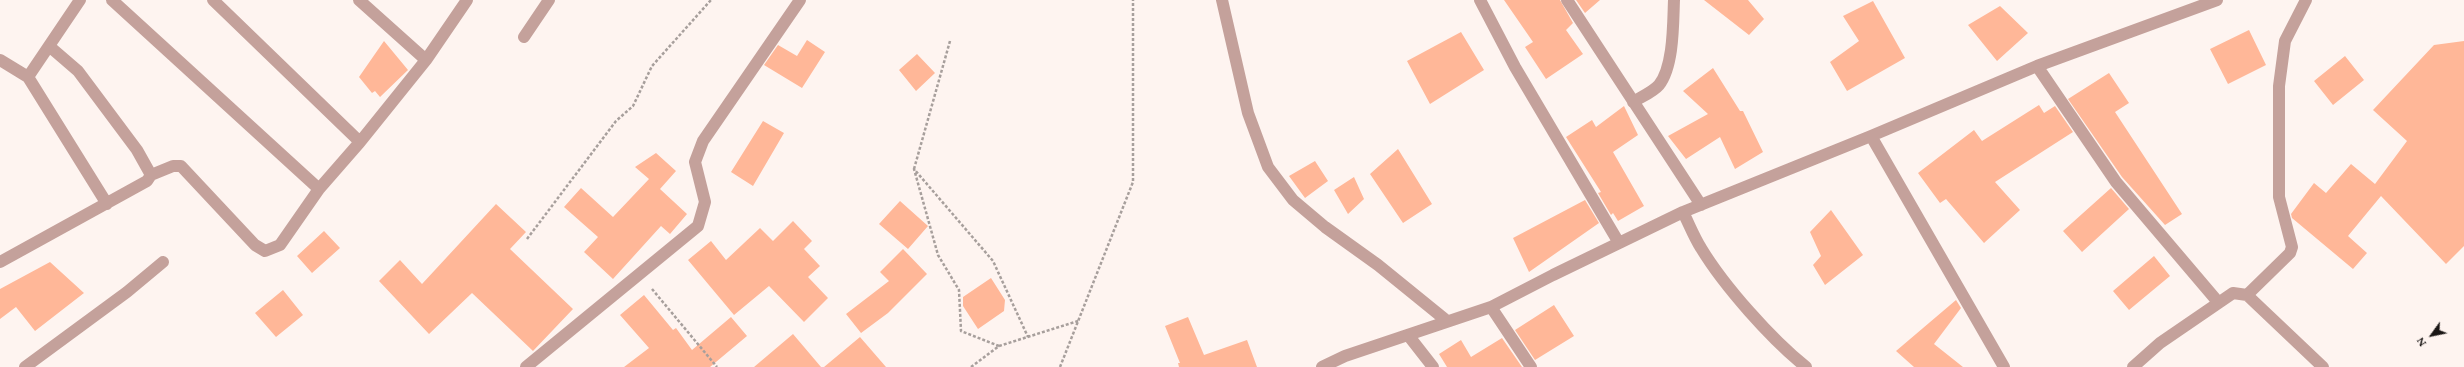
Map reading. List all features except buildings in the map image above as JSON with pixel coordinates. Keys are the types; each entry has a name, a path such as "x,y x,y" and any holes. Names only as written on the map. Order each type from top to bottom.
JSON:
{"street":[{"path":"28,77 80,0"},
{"path":"112,0 319,189"},
{"path":"213,0 360,142"},
{"path":"359,0 426,60"},
{"path":"0,262 147,181 151,175 173,166 181,166 255,246 265,251 280,246 319,189 360,142 426,60 467,0"},
{"path":"524,37 549,0"},
{"path":"526,367 698,226 705,202 695,162 703,141 800,0"},
{"path":"1222,0 1248,113 1268,167 1293,200 1325,227 1378,265 1446,321"},
{"path":"1480,0 1515,67 1619,243"},
{"path":"1567,0 1700,205"},
{"path":"1633,102 1659,85 1666,70 1671,47 1674,0"},
{"path":"1322,367 1345,356 1491,307 1683,212 1871,136 2037,66 2217,0"},
{"path":"2247,295 2290,253 2292,247 2279,197 2279,86 2285,41 2306,0"},
{"path":"49,46 78,71 137,150 151,175"},
{"path":"0,60 28,77 107,204"},
{"path":"2037,66 2116,182 2218,302"},
{"path":"1871,136 2004,367"},
{"path":"1683,212 1700,248 1722,279 1802,366"},
{"path":"26,367 127,292 163,262"},
{"path":"2133,367 2160,343 2233,293 2247,295 2323,367"},
{"path":"1491,307 1531,367"},
{"path":"1408,335 1434,367"}],"path":[{"path":"526,239 616,121 633,106 652,66 711,0"},
{"path":"1060,367 1133,182 1133,0"},
{"path":"950,42 914,169 938,255 959,290 962,331 999,346"},
{"path":"914,169 993,261 1028,337"},
{"path":"639,274 717,367"},
{"path":"972,367 999,346 1079,320"}]}
